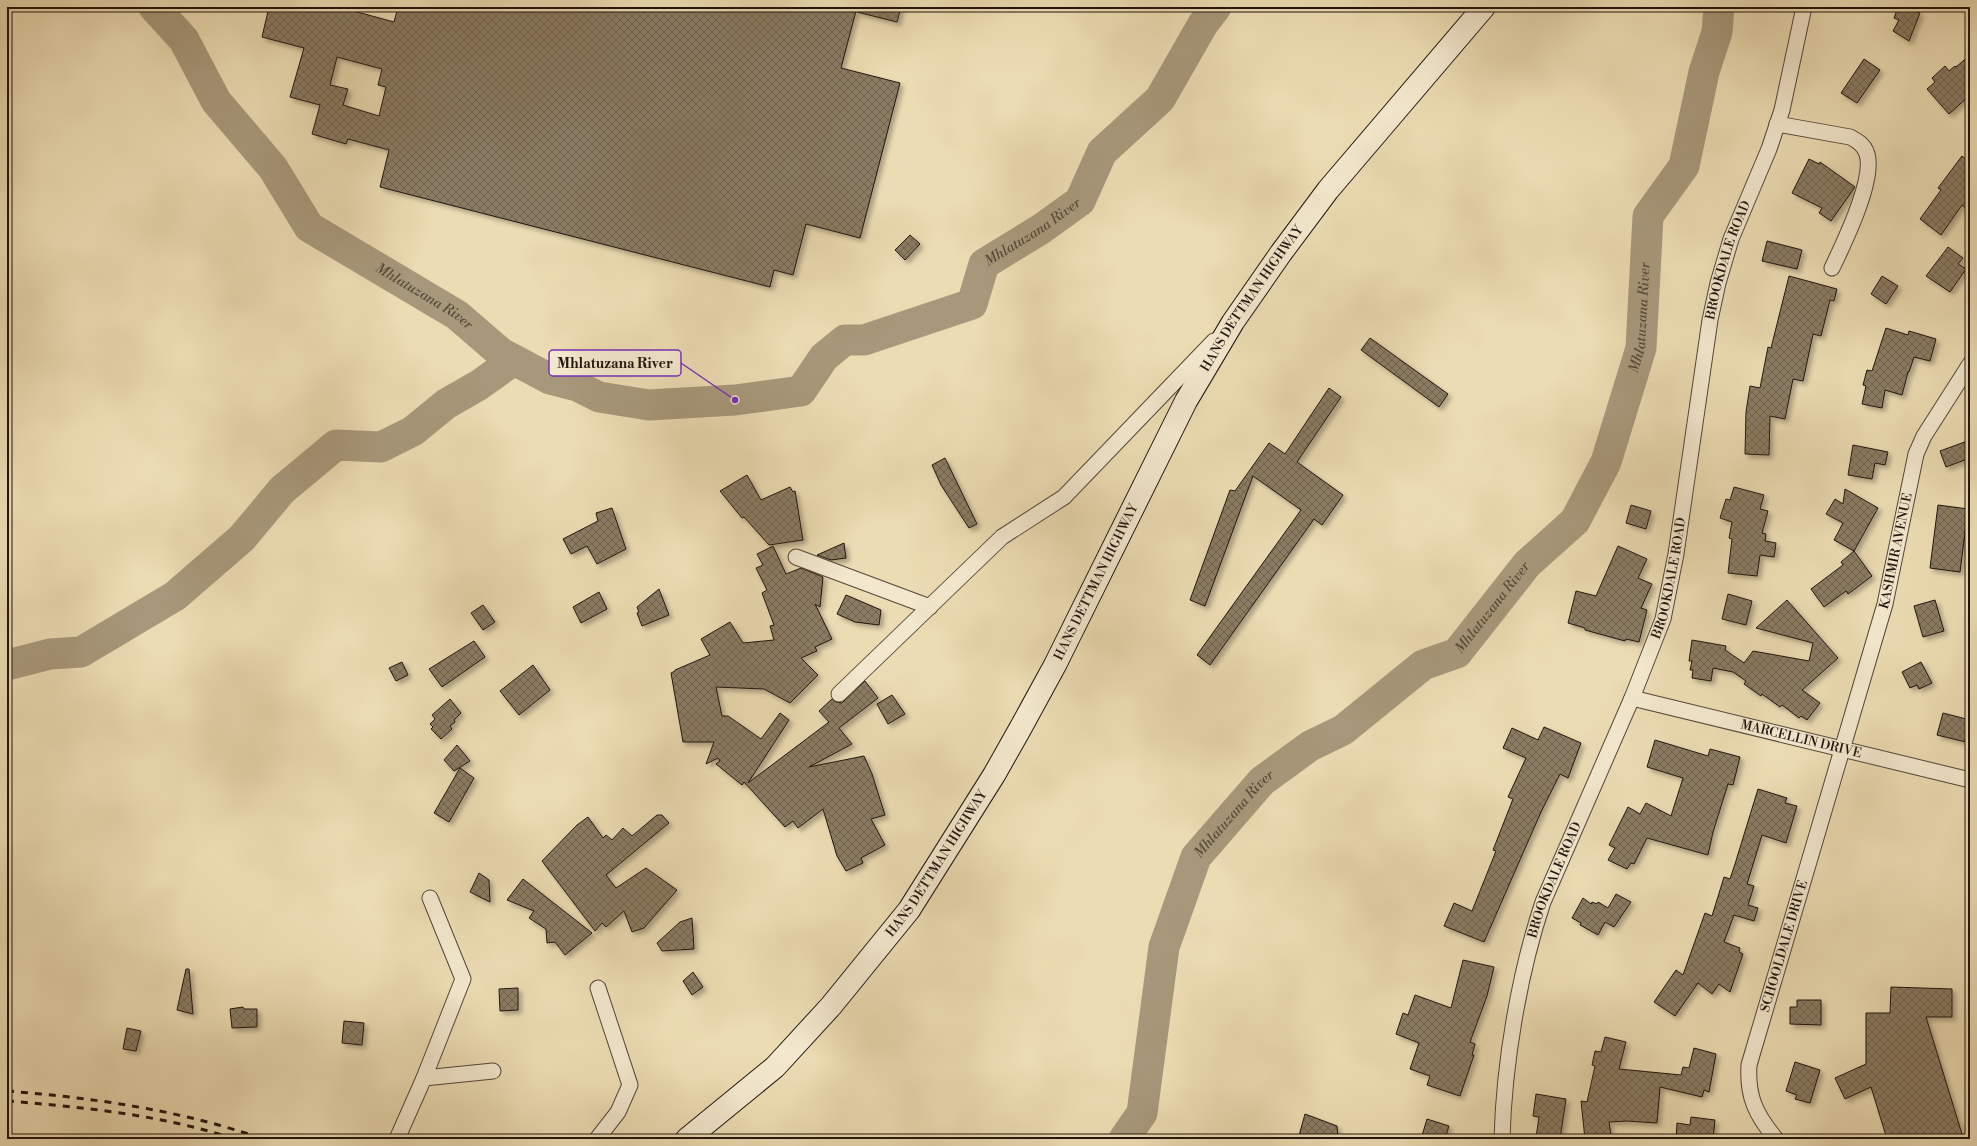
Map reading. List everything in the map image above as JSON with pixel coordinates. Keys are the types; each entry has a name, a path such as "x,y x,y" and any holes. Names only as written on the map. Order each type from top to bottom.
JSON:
{"street":[{"name":"HANS DETTMAN HIGHWAY","path":"687,1139 775,1066 831,1006 909,910 986,788 1020,729 1055,665 1186,401 1233,322 1280,253 1328,190 1484,7"},
{"name":"BROOKDALE ROAD","path":"1502,1139 1503,1109 1513,1032 1523,975 1532,936 1543,902 1632,698 1663,619 1670,587 1710,320 1718,282 1731,239 1769,149 1777,124 1804,7"},
{"path":"1777,124 1850,137 1858,140 1863,146 1867,155 1868,168 1858,210 1832,268"},
{"path":"839,694 1002,537 1064,497 1233,322"},
{"name":"KASHMIR AVENUE","path":"1843,749 1885,604 1916,454 1924,436 1967,372"},
{"path":"796,557 930,607"},
{"name":"MARCELLIN DRIVE","path":"1632,698 1970,780"},
{"name":"SCHOOLDALE DRIVE","path":"1776,1139 1763,1123 1751,1100 1748,1082 1749,1065 1843,749"},
{"path":"397,1139 424,1078 463,979 430,898"},
{"path":"596,1139 618,1112 630,1085 598,988"},
{"path":"424,1078 493,1071"}],"building":[{"path":"269,7 339,7 394,22 398,7 857,7 841,68 900,83 860,238 806,224 793,275 774,270 770,287 380,187 389,150 348,139 346,144 312,134 320,105 290,97 304,48 262,37","holes":["337,57 382,69 378,85 386,87 379,116 343,105 348,89 330,85"]},
{"path":"857,7 901,7 897,22 857,12"},
{"path":"1898,7 1903,7 1920,13 1909,41 1893,31 1899,20 1894,18"},
{"path":"1970,55 1970,95 1949,114 1927,89 1935,82 1932,78 1945,66 1949,71"},
{"path":"1864,59 1880,70 1857,103 1841,93"},
{"path":"1962,156 1970,162 1970,211 1962,205 1941,235 1920,219 1941,190 1938,188"},
{"path":"1809,159 1819,164 1820,162 1855,187 1831,221 1819,213 1822,208 1792,193"},
{"path":"910,235 920,244 905,260 895,250"},
{"path":"1767,241 1802,250 1797,269 1762,261"},
{"path":"1948,247 1963,258 1958,264 1966,269 1950,292 1926,276"},
{"path":"1789,276 1837,289 1834,301 1830,300 1821,336 1813,334 1803,381 1793,379 1785,419 1770,416 1769,455 1745,454 1746,412 1750,386 1760,388 1768,347 1771,348"},
{"path":"1882,276 1898,286 1886,304 1871,294"},
{"path":"1886,328 1908,335 1909,331 1936,339 1930,361 1914,357 1908,372 1902,395 1885,390 1882,408 1862,404 1866,386 1863,385 1867,370 1872,371"},
{"path":"1370,338 1448,394 1439,407 1361,350"},
{"path":"1329,388 1341,397 1297,462 1343,495 1322,525 1314,519 1210,665 1197,655 1301,510 1253,476 1205,606 1190,600 1230,490 1235,491 1269,443 1285,454"},
{"path":"1970,440 1970,458 1946,467 1940,451"},
{"path":"1853,445 1888,452 1885,465 1875,463 1872,479 1848,475"},
{"path":"945,458 977,524 969,528 941,485 932,465"},
{"path":"747,475 761,500 790,487 793,492 795,491 803,540 769,545 744,517 742,518 720,491"},
{"path":"1734,487 1764,495 1760,509 1768,511 1762,533 1766,534 1765,541 1776,543 1774,557 1760,555 1757,576 1728,573 1732,539 1729,538 1732,522 1720,518 1726,499 1730,500"},
{"path":"1845,489 1878,508 1854,551 1834,540 1843,523 1826,514 1835,499 1843,504"},
{"path":"1631,505 1651,511 1646,529 1626,523"},
{"path":"1938,505 1968,509 1960,572 1930,568"},
{"path":"612,508 626,549 597,564 587,546 571,554 563,539 598,521 596,513"},
{"path":"844,543 846,558 831,560 817,555"},
{"path":"773,546 786,574 801,568 823,577 820,607 815,604 832,639 815,647 817,651 801,658 818,675 790,703 764,689 716,687 722,716 728,716 761,739 780,713 789,720 748,783 829,722 819,711 832,699 836,702 842,703 865,681 878,698 839,728 852,744 809,767 864,756 872,774 885,815 871,819 885,845 861,858 863,863 846,871 837,856 823,809 798,828 793,821 785,827 744,782 742,785 716,764 720,761 718,758 706,764 714,742 683,742 671,673 710,655 701,639 730,622 743,643 774,640 770,626 774,625 762,593 767,590 756,568 763,565 757,554"},
{"path":"1618,546 1647,559 1638,578 1652,584 1641,608 1647,610 1639,642 1626,639 1625,641 1585,630 1585,628 1568,623 1576,591 1596,596"},
{"path":"1854,551 1872,576 1848,594 1846,591 1824,607 1811,589 1843,565 1841,562"},
{"path":"659,589 669,615 642,626 637,613 639,612 637,607"},
{"path":"599,592 607,609 581,623 573,607"},
{"path":"1728,594 1752,601 1746,625 1722,619"},
{"path":"846,595 881,610 879,625 855,622 837,614"},
{"path":"1787,600 1838,658 1802,690 1820,703 1807,720 1801,716 1799,718 1782,705 1780,707 1762,694 1761,696 1744,684 1746,681 1733,672 1713,668 1711,681 1692,678 1693,670 1690,670 1692,661 1689,661 1692,640 1726,646 1725,650 1744,663 1753,651 1809,661 1813,643 1756,628"},
{"path":"1935,600 1944,631 1923,637 1914,606"},
{"path":"483,605 495,622 483,630 471,613"},
{"path":"474,641 485,657 442,687 429,669"},
{"path":"402,662 408,675 396,681 389,668"},
{"path":"1921,662 1932,683 1919,689 1917,685 1910,688 1902,672"},
{"path":"533,665 550,690 519,715 500,691"},
{"path":"892,695 905,714 888,724 877,704"},
{"path":"450,699 461,713 454,720 455,722 450,726 452,729 441,739 431,729 433,727 430,724 435,719 432,715"},
{"path":"1943,713 1970,720 1970,743 1937,735"},
{"path":"1544,727 1581,743 1568,778 1560,774 1541,812 1484,942 1444,926 1454,903 1472,911 1496,851 1493,850 1513,799 1508,797 1526,758 1503,748 1512,728 1538,740"},
{"path":"1655,740 1708,756 1710,749 1740,757 1733,785 1728,784 1713,832 1708,855 1647,838 1634,864 1631,863 1627,869 1608,860 1615,848 1609,845 1628,807 1640,814 1646,803 1671,816 1683,778 1647,767"},
{"path":"457,745 470,761 454,771 444,760"},
{"path":"460,768 474,778 449,822 434,813"},
{"path":"1758,789 1787,798 1785,803 1797,806 1786,843 1762,835 1747,884 1754,886 1748,905 1758,908 1754,921 1734,915 1724,942 1740,948 1739,952 1743,954 1730,992 1719,984 1712,994 1698,983 1675,1016 1654,1002 1676,970 1683,975 1705,913 1712,916 1724,877 1730,879"},
{"path":"657,815 662,815 669,823 606,875 616,888 646,868 677,890 644,928 632,932 624,911 606,927 602,923 595,931 542,861 577,825 588,817 603,838 606,835 612,840 623,828 632,836"},
{"path":"479,873 489,880 490,902 470,892"},
{"path":"523,879 592,933 565,955 555,942 547,943 546,929 529,918 534,911 507,900"},
{"path":"1616,894 1631,902 1614,927 1605,922 1598,935 1580,925 1581,923 1572,918 1583,898 1591,904 1592,902 1597,904 1598,902 1608,908"},
{"path":"692,918 694,949 662,951 657,943 680,922"},
{"path":"1463,960 1494,967 1487,996 1470,1042 1475,1044 1472,1055 1474,1055 1460,1096 1427,1085 1430,1076 1410,1069 1419,1043 1396,1034 1403,1013 1408,1015 1415,995 1451,1008"},
{"path":"186,969 189,969 193,1014 177,1010"},
{"path":"693,972 703,987 692,995 683,981"},
{"path":"1891,987 1952,989 1952,1017 1926,1017 1962,1134 1945,1139 1887,1139 1871,1087 1845,1099 1835,1078 1866,1064 1866,1013 1890,1013"},
{"path":"518,988 518,1010 500,1011 499,989"},
{"path":"1797,1000 1821,1000 1821,1025 1790,1024 1790,1007 1797,1007"},
{"path":"243,1007 244,1009 257,1009 257,1027 232,1028 230,1009"},
{"path":"344,1021 364,1023 362,1045 342,1043"},
{"path":"127,1028 141,1031 136,1051 123,1049"},
{"path":"1605,1037 1626,1042 1619,1069 1681,1075 1683,1067 1689,1068 1694,1048 1716,1054 1709,1092 1704,1090 1702,1097 1660,1087 1657,1123 1627,1121 1609,1122 1611,1135 1601,1136 1601,1139 1585,1139 1581,1101 1587,1102 1595,1066 1592,1065 1595,1051 1601,1052"},
{"path":"1795,1062 1820,1070 1810,1103 1795,1099 1797,1095 1786,1091"},
{"path":"1536,1094 1566,1099 1560,1139 1536,1137 1539,1117 1533,1116"},
{"path":"1305,1114 1337,1126 1338,1139 1298,1139"},
{"path":"1691,1117 1715,1120 1713,1139 1676,1139 1677,1123 1690,1125"},
{"path":"1427,1119 1449,1126 1445,1139 1421,1139"}],"waterway":[{"name":"Mhlatuzana River","path":"154,7 184,40 216,101 273,168 309,227 457,315 501,353 550,379 577,386 599,397 649,405 735,400 801,391 824,357 845,340 864,340 972,304 984,264 1041,229 1080,201 1102,152 1160,99 1203,24 1216,7"},
{"name":"Mhlatuzana River","path":"1124,1139 1142,1113 1164,947 1196,857 1262,781 1310,746 1343,730 1423,665 1457,653 1527,564 1575,521 1606,462 1641,348 1648,216 1684,166 1704,72 1717,32 1719,7"},
{"path":"7,665 50,654 81,652 175,596 242,538 282,490 336,445 381,447 413,431 446,404 479,385 514,360"}],"railway":[{"path":"7,1091 72,1097 137,1107 201,1120 263,1139"},
{"path":"7,1101 122,1113 179,1124 235,1139"}],"place":[{"name":"Mhlatuzana River","path":"735,400"}]}
